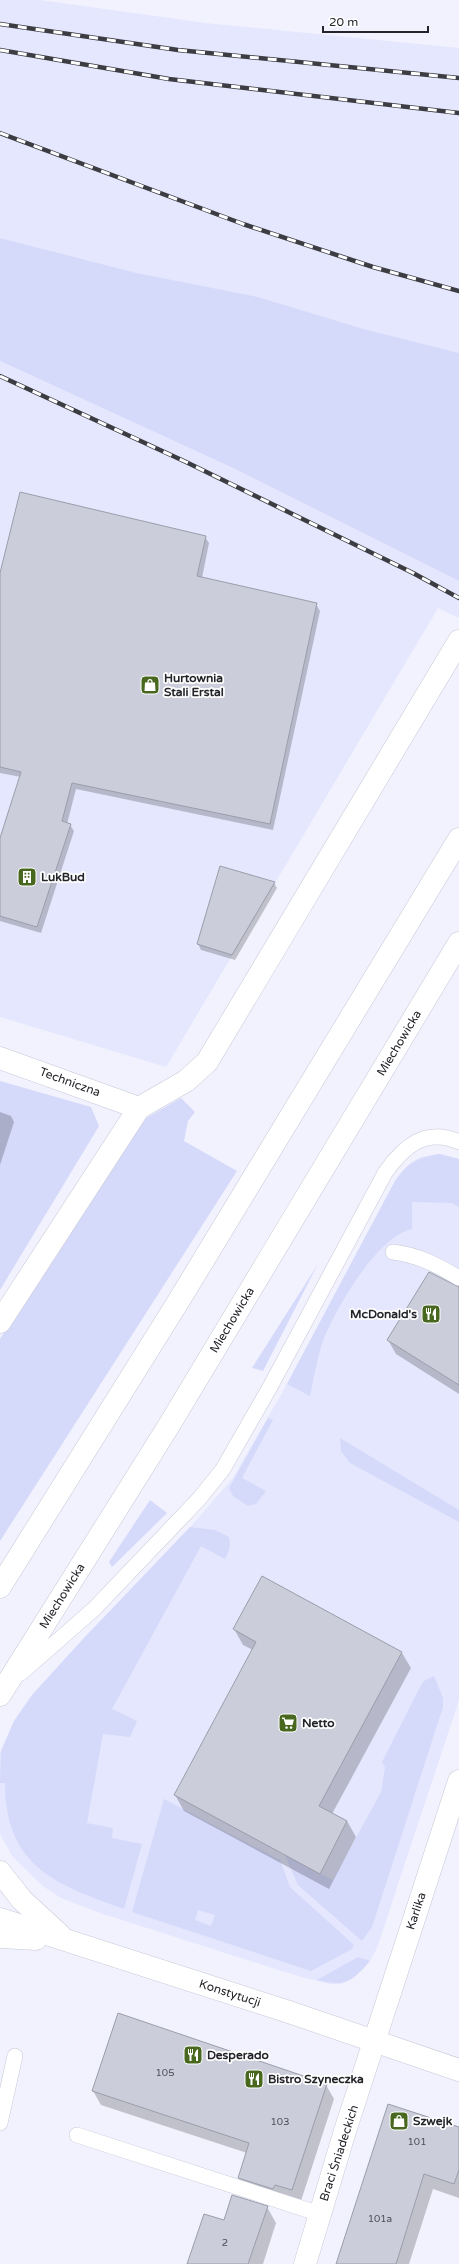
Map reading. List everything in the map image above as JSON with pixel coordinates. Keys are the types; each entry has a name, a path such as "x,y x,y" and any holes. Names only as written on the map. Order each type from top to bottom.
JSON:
{"street":[{"path":"0,1322 139,1108 186,1081 207,1062 459,641"},
{"path":"0,1587 174,1309 459,839"},
{"name":"Miechowicka","path":"0,1695 168,1427 459,943"},
{"name":"Techniczna","path":"0,1058 139,1108"},
{"name":"Karlika","path":"375,2042 459,1781"},
{"path":"0,1872 22,1900 65,1940"},
{"name":"Konstytucji","path":"0,1919 286,2011 459,2070"},
{"path":"0,1937 65,1940"},
{"name":"Braci Śniadeckich","path":"305,2264 375,2042"}],"lane":[{"path":"0,1695 24,1670 94,1608 199,1499 223,1469 270,1387 385,1173 396,1157 406,1147 420,1139 436,1137 459,1142"},
{"path":"393,1252 412,1254 434,1263 459,1278"},
{"path":"0,2124 15,2056"},
{"path":"77,2135 320,2214"}],"shaded area":[{"path":"0,0 40,0 205,23 459,48 459,353 364,329 258,297 137,273 0,238"},
{"path":"0,238 137,273 258,297 364,329 459,353 459,581 233,468 0,361"},
{"path":"0,361 233,468 459,581 459,618 438,608 166,1067 0,1017"},
{"path":"0,1081 91,1107 99,1126 0,1290"},
{"path":"181,1098 195,1112 188,1121 184,1141 237,1171 0,1541 0,1339 123,1141 141,1121"},
{"path":"440,1154 459,1159 459,1700 377,1948 370,1961 351,1979 341,1984 330,1984 301,1977 103,1914 61,1898 43,1886 12,1856 0,1834 0,1753 14,1721 32,1695 84,1638 180,1539 233,1478 282,1393 395,1181 410,1163 421,1157"},
{"path":"440,1154 459,1159 459,1207 452,1203 412,1202 412,1229 399,1234 387,1243 375,1256 352,1286 334,1316 322,1345 310,1396 287,1384 395,1181 409,1165 414,1162 426,1157"},
{"path":"318,1264 263,1371 252,1368"},
{"path":"268,1418 273,1420 242,1478 266,1491 256,1504 248,1506 233,1496 229,1488"},
{"path":"340,1438 459,1510 459,1522 350,1463 341,1451"},
{"path":"150,1500 167,1513 112,1567 109,1562"},
{"path":"190,1527 215,1530 229,1537 229,1551 225,1559 201,1546 112,1709 137,1721 130,1737 103,1734 87,1823 113,1828 112,1838 142,1844 124,1909 77,1891 56,1880 39,1868 25,1853 14,1834 7,1811 5,1783 0,1783 1,1751 14,1721 32,1695"},
{"path":"434,1676 443,1698 443,1707 372,1927 362,1941 298,1885 285,1855 333,1880 381,1792 385,1767 382,1762 420,1687 424,1681"},
{"path":"164,1799 280,1860 290,1887 354,1945 352,1949 311,1971 132,1912","holes":["198,1910 215,1915 211,1926 195,1920"]},
{"path":"358,1957 370,1961 353,1978 341,1983 317,1980"}],"building":[{"name":"Hurtownia Stali Erstal","path":"20,492 206,536 197,576 317,603 270,824 72,783 62,821 71,824 37,927 0,916 0,838 21,772 0,767 0,573"},
{"path":"220,866 275,882 232,955 197,944"},
{"name":"McDonald's","path":"429,1272 459,1287 459,1385 387,1340"},
{"name":"Netto","path":"262,1576 402,1652 319,1806 347,1821 320,1874 174,1795 256,1642 233,1629"},
{"path":"118,2013 327,2084 292,2190 275,2185 273,2189 238,2178 249,2143 92,2091"},
{"path":"388,2104 459,2127 459,2170 454,2184 424,2174 396,2264 336,2264"},
{"path":"232,2195 268,2206 248,2264 187,2264 204,2214 224,2220"}],"railway":[{"path":"0,24 178,50 459,78"},
{"path":"0,50 169,79 459,113"},
{"path":"0,133 243,224 373,267 459,291"},
{"path":"0,376 186,462 413,573 459,598"}],"place":[{"name":"Hurtownia Stali Erstal","path":"150,685"},
{"name":"LukBud","path":"27,877"},
{"name":"McDonald's","path":"431,1314"},
{"name":"Netto","path":"288,1723"},
{"name":"Desperado","path":"193,2055"},
{"name":"Bistro Szyneczka","path":"254,2079"},
{"name":"Szwejk","path":"399,2121"}]}
